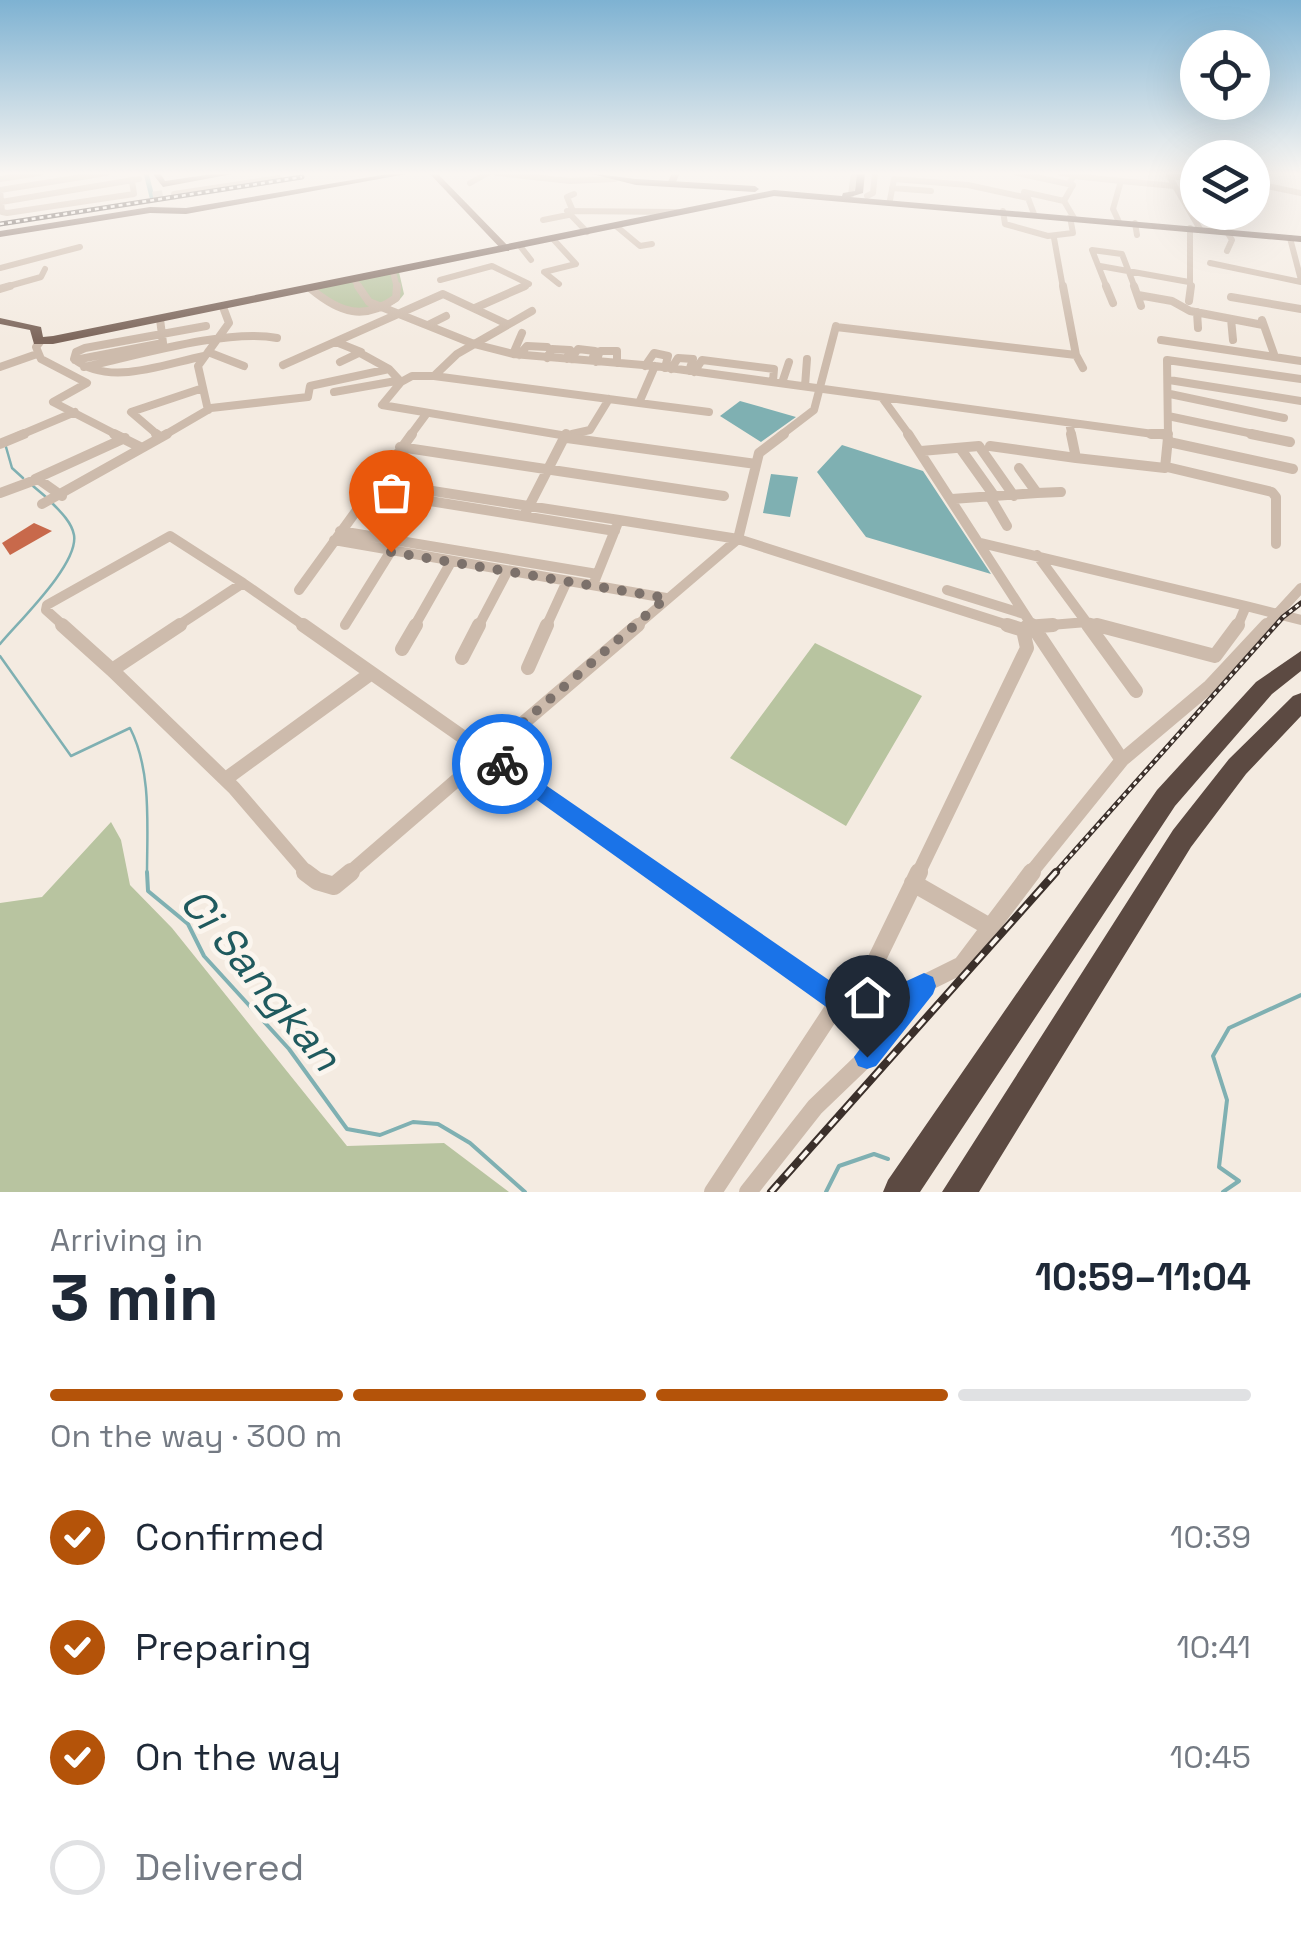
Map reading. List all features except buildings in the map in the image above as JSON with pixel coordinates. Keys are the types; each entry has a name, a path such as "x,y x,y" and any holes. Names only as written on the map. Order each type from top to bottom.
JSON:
{"highway":[{"path":"900,1192 1166,798 1264,688 1301,659"},
{"path":"959,1192 1142,898 1205,805 1243,758 1301,702"}],"main road":[{"path":"0,234 43,229"},
{"path":"486,229 506,249"},
{"path":"0,321 37,328 38,348 86,342 160,319 603,229"},
{"path":"1135,229 1180,229"},
{"path":"1206,230 1298,242"}],"street":[{"path":"584,229 587,232"},
{"path":"619,229 640,246 652,244"},
{"path":"1032,229 1054,238 1073,233 1073,229"},
{"path":"1190,301 1189,282 1196,262 1195,230"},
{"path":"1227,232 1232,240 1227,251"},
{"path":"1054,238 1076,355 1083,368"},
{"path":"553,239 575,264 543,273 559,284"},
{"path":"1210,262 1301,281 1298,242"},
{"path":"520,246 531,260"},
{"path":"0,268 80,247"},
{"path":"1113,303 1092,250 1121,253 1141,306"},
{"path":"440,280 490,266 529,284 475,308"},
{"path":"1100,266 1189,282"},
{"path":"0,289 41,277 45,269"},
{"path":"310,289 332,307 350,315 365,315 384,307 398,294 393,272"},
{"path":"1166,299 1168,277"},
{"path":"354,280 362,297 474,344 516,354 528,346 570,350 569,359 581,349 596,351 594,361 600,350 617,351 617,363 659,367 678,358 693,359 692,371"},
{"path":"283,365 443,294 507,324"},
{"path":"1138,295 1166,299 1197,312 1263,321 1274,354"},
{"path":"1231,297 1301,309"},
{"path":"208,410 198,366 229,323 222,307"},
{"path":"434,376 456,354 532,311"},
{"path":"1197,312 1198,328"},
{"path":"428,325 446,316"},
{"path":"143,351 163,343 160,319"},
{"path":"1232,319 1233,340"},
{"path":"79,364 76,352 86,342 206,326"},
{"path":"1076,355 836,327 810,414 766,445 756,464 738,539 666,598 488,753 339,882 328,888 298,863 228,778 46,610 47,605 170,536 488,753 845,1006 877,1008 962,965 988,926 1122,760 1188,706 1301,588"},
{"path":"1156,330 1168,360 1167,468"},
{"path":"516,354 522,333"},
{"path":"79,364 262,335 276,338"},
{"path":"1161,340 1301,361"},
{"path":"336,342 389,370 399,381"},
{"path":"0,367 38,348 56,370 86,382 53,400 140,449"},
{"path":"143,351 146,366"},
{"path":"1236,351 1251,393"},
{"path":"632,364 636,353"},
{"path":"79,364 104,374 221,354 244,366"},
{"path":"340,362 360,354"},
{"path":"805,386 808,358"},
{"path":"692,371 702,360 753,362 776,370 784,395"},
{"path":"1168,360 1301,379"},
{"path":"722,375 728,362"},
{"path":"747,378 753,362"},
{"path":"780,382 788,362"},
{"path":"640,402 659,367"},
{"path":"29,481 52,500 208,410 239,402 308,397 310,386 389,370"},
{"path":"692,371 1069,422 1168,439 1292,469"},
{"path":"334,392 434,376 710,412"},
{"path":"1279,376 1289,399"},
{"path":"1169,380 1301,401"},
{"path":"399,381 382,405 756,464"},
{"path":"160,438 130,412 203,388"},
{"path":"1170,394 1284,418"},
{"path":"527,511 567,436 590,430 609,398"},
{"path":"882,399 921,450 1026,623 1122,760"},
{"path":"3,440 75,412"},
{"path":"299,590 427,413"},
{"path":"1168,416 1290,442"},
{"path":"1069,422 1076,458"},
{"path":"0,494 124,438"},
{"path":"921,450 979,446 1014,496"},
{"path":"990,446 1167,468 1272,492 1276,497 1276,544"},
{"path":"400,448 724,496"},
{"path":"960,448 1007,526"},
{"path":"1019,468 1037,494"},
{"path":"372,486 617,526 738,539 1026,623 1087,622 1214,656 1238,626 1246,606"},
{"path":"952,500 1060,492"},
{"path":"595,580 617,526"},
{"path":"337,535 391,552 567,581 595,580"},
{"path":"337,535 595,580 666,598"},
{"path":"980,543 1301,620"},
{"path":"345,626 391,552"},
{"path":"1037,554 1136,692"},
{"path":"402,649 451,562"},
{"path":"462,658 507,572"},
{"path":"528,668 567,581"},
{"path":"112,670 243,583"},
{"path":"947,590 1026,623"},
{"path":"712,1192 845,1006 913,883 1027,648 1026,623"},
{"path":"228,778 370,674"},
{"path":"913,883 988,926"},
{"path":"748,1192 815,1107 867,1057 924,986"}],"green space":[{"path":"399,272 404,294 395,303 374,311 348,309 315,289"},
{"path":"815,643 922,696 846,826 730,758"},
{"path":"111,822 121,840 130,885 172,928 347,1146 444,1143 509,1192 0,1192 0,903 42,897"}],"water":[{"path":"740,401 796,417 761,442 720,416"},
{"path":"842,445 923,471 991,574 866,537 817,472"},
{"path":"771,474 798,477 790,517 763,513"}],"waterway":[{"name":"Ci Sangkan","path":"6,447 12,468 23,478"},
{"name":"Ci Sangkan","path":"33,486 46,497"},
{"name":"Ci Sangkan","path":"0,644 58,576 73,547 71,526 52,503"},
{"name":"Ci Sangkan","path":"0,656 71,756 130,728 145,781 147,872"},
{"name":"Ci Sangkan","path":"147,872 148,891 188,924 204,956 289,1049 347,1129 380,1135 413,1122 438,1124 470,1143 525,1192"},
{"name":"Ci Sangkan","path":"1223,1192 1239,1181 1219,1167 1227,1100 1213,1056 1229,1028 1301,995"},
{"name":"Ci Sangkan","path":"826,1192 839,1166 874,1154 888,1159"}],"railway":[{"path":"1054,874 1283,617 1301,603"},
{"path":"771,1192 1056,872"}],"way so far":[{"path":"391,552 666,598 488,753 502,764"}],"route":[{"path":"502,764 852,1010 877,1008 924,986 867,1057"}]}
